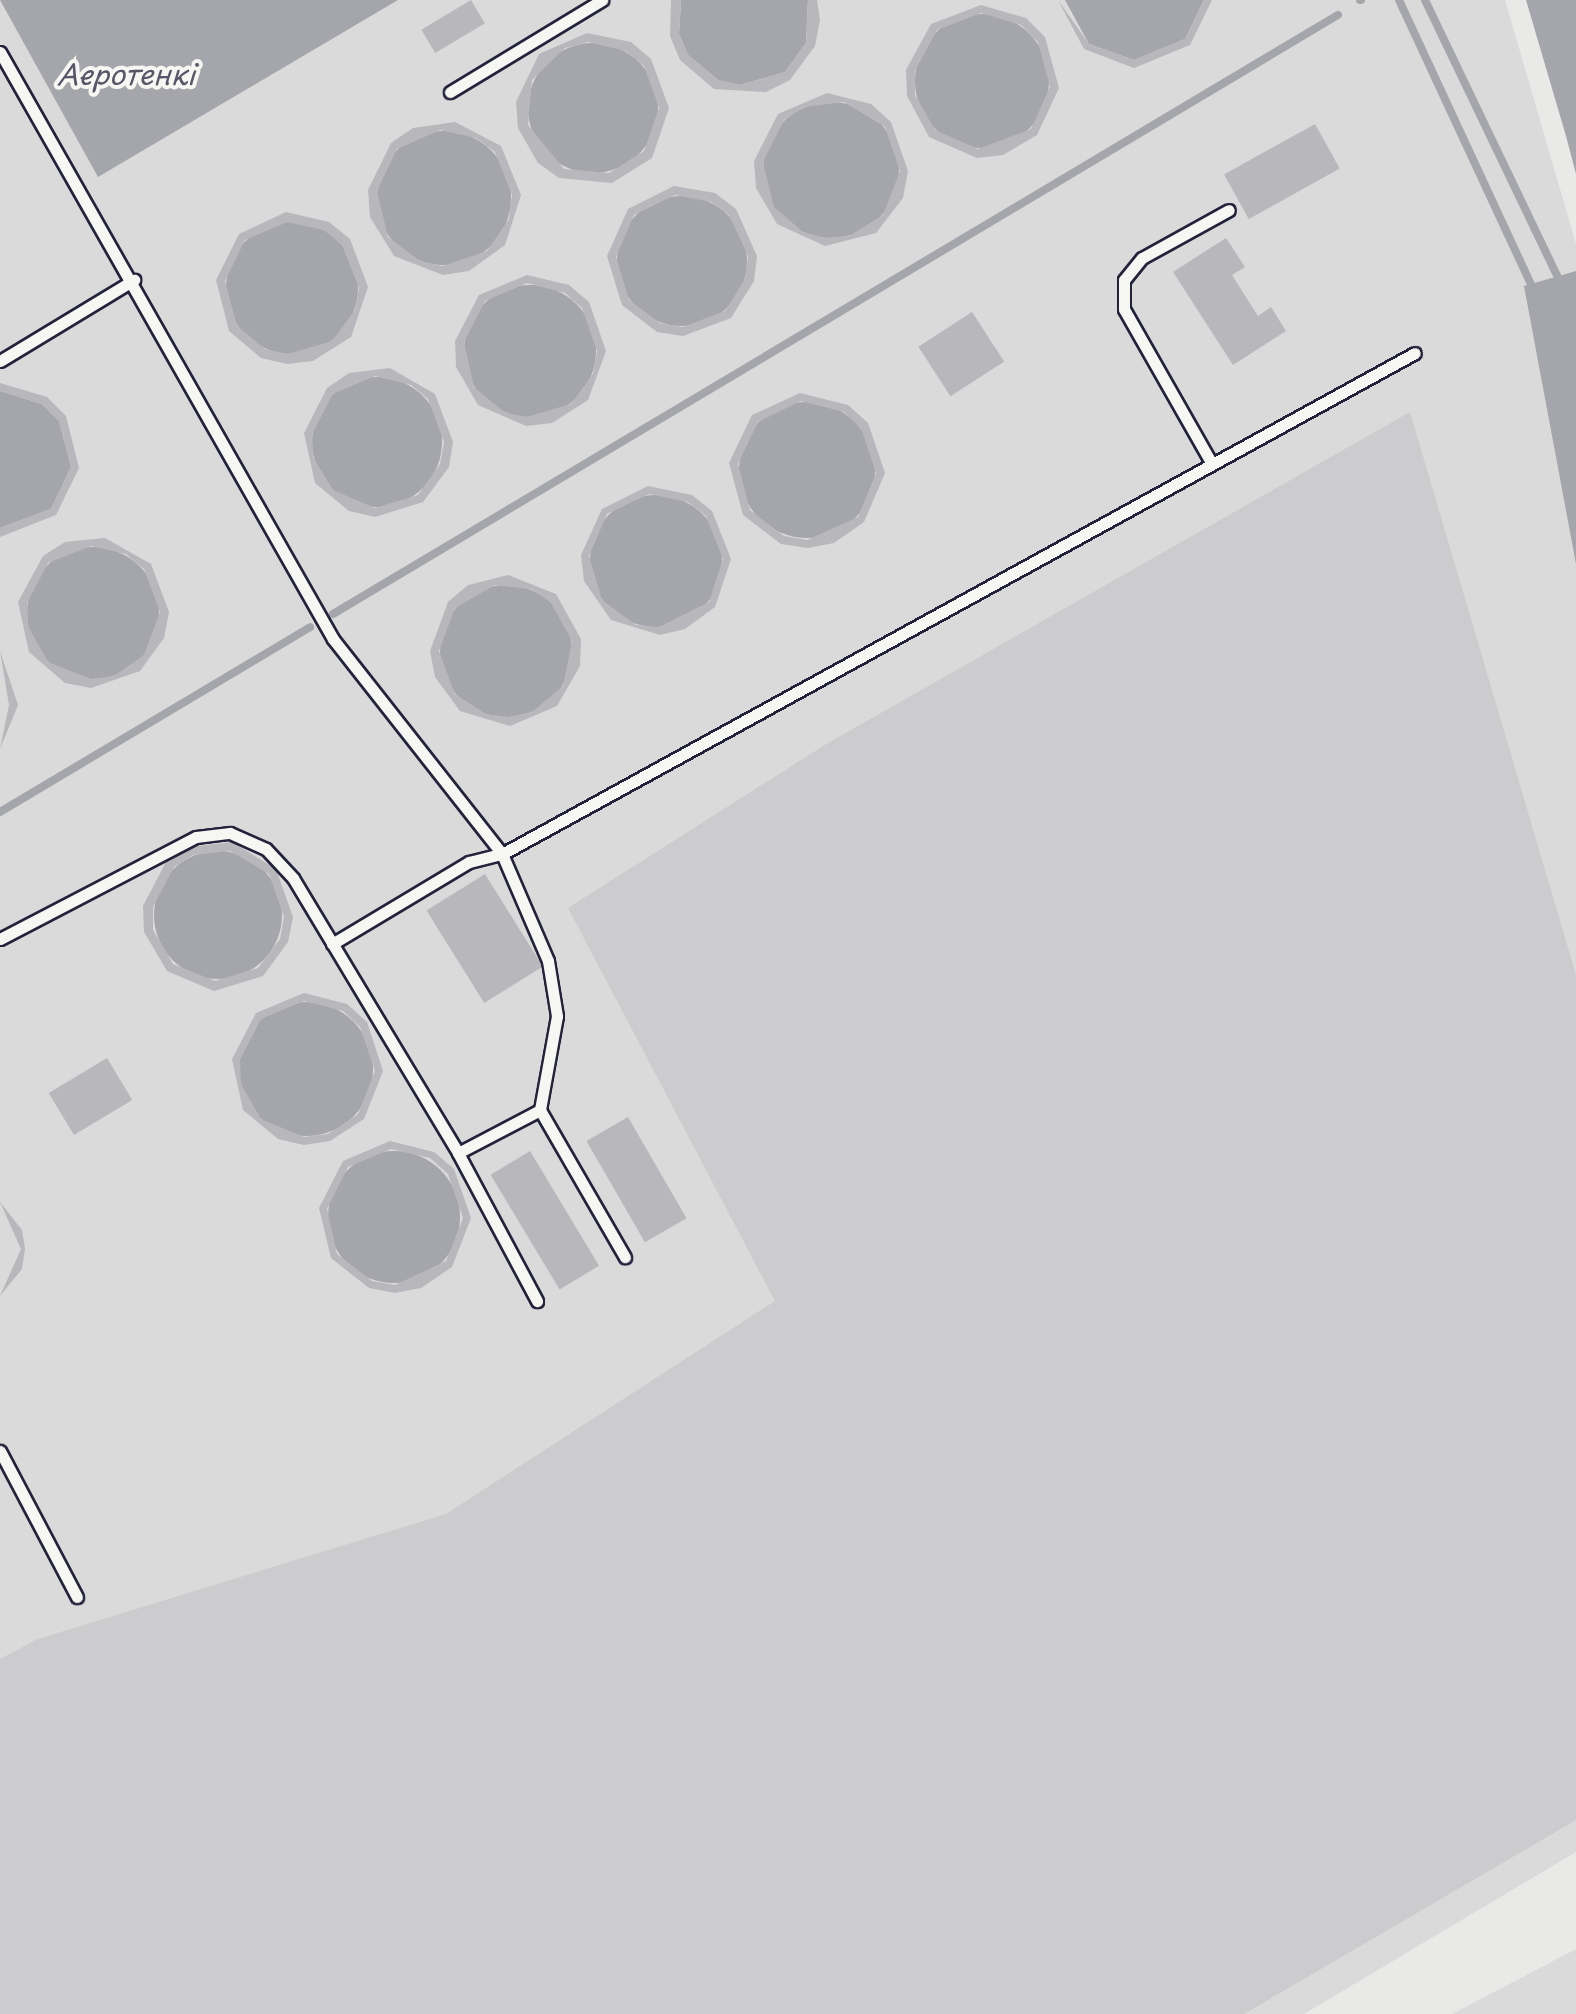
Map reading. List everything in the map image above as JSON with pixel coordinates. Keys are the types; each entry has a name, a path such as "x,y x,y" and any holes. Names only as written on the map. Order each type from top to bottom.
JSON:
{"lane":[{"path":"450,92 602,0"},
{"path":"0,52 134,280 332,639 502,854 548,962 557,1016 540,1110 625,1256"},
{"path":"1212,464 1124,309 1124,280 1142,258 1230,210"},
{"path":"0,361 134,280"},
{"path":"332,944 469,862 502,854 1415,353"},
{"path":"0,938 196,837 230,833 266,848 332,944 458,1153 537,1301"},
{"path":"458,1153 540,1110"},
{"path":"0,1451 77,1597"}],"shaded area":[{"path":"0,0 1505,0 1576,244 1576,1852 1304,2014 0,2014"},
{"path":"1410,412 1576,975 1576,1820 1244,2014 0,2014 0,1659 38,1639 446,1514 775,1301 568,908 828,743"},
{"path":"1576,1949 1576,2014 1452,2014"}],"water":[{"name":"Аеротенкі","path":"0,0 398,0 98,177"},
{"path":"681,0 808,0 806,43 785,72 740,85 718,80 688,55 679,34"},
{"path":"1065,0 1204,0 1185,39 1134,60 1089,44"},
{"path":"1526,0 1576,0 1576,174 1566,136"},
{"path":"982,14 1008,19 1029,34 1044,55 1049,81 1044,107 1029,128 1008,143 982,148 956,143 935,128 920,107 915,81 920,55 935,34 956,19"},
{"path":"593,43 618,48 639,62 653,83 658,108 653,133 639,154 618,168 593,173 568,168 547,154 533,133 528,108 533,83 547,62 568,48"},
{"path":"831,102 857,107 879,122 894,144 899,170 894,196 879,218 857,233 831,238 805,233 783,218 768,196 763,170 768,144 783,122 805,107"},
{"path":"444,131 470,136 492,150 506,172 511,198 506,224 492,246 470,260 444,265 418,260 396,246 382,224 377,198 382,172 396,150 418,136"},
{"path":"682,196 707,201 728,215 742,236 747,261 742,286 728,307 707,321 682,326 657,321 636,307 622,286 617,261 622,236 636,215 657,201"},
{"path":"292,222 329,233 347,251 358,288 347,325 329,343 292,354 255,343 237,325 226,288 237,251 255,233"},
{"path":"1576,271 1576,564 1524,286"},
{"path":"530,285 555,290 577,304 591,326 596,351 591,376 577,398 555,412 530,417 505,412 483,398 469,376 464,351 469,326 483,304 505,290"},
{"path":"377,377 402,382 423,396 437,417 442,442 437,467 423,488 402,502 377,507 352,502 331,488 317,467 312,442 317,417 331,396 352,382"},
{"path":"0,391 42,404 59,421 71,467 51,509 0,528"},
{"path":"807,402 833,407 855,422 870,444 875,470 870,496 855,518 833,533 807,538 781,533 759,518 744,496 739,470 744,444 759,422 781,407"},
{"path":"656,495 681,500 703,514 717,536 722,561 717,586 703,608 681,622 656,627 631,622 609,608 595,586 590,561 595,536 609,514 631,500"},
{"path":"93,547 118,552 140,566 154,588 159,613 154,638 140,660 118,674 93,679 68,674 46,660 32,638 27,613 32,588 46,566 68,552"},
{"path":"506,585 531,590 552,605 567,626 572,651 567,676 552,697 531,712 506,717 481,712 460,697 445,676 440,651 445,626 460,605 481,590"},
{"path":"218,851 243,855 264,869 278,890 282,915 278,940 264,961 243,975 218,979 193,975 172,961 158,940 154,915 158,890 172,869 193,855"},
{"path":"306,1002 332,1007 353,1022 368,1043 373,1069 368,1095 353,1116 332,1131 306,1136 280,1131 259,1116 244,1095 239,1069 244,1043 259,1022 280,1007"},
{"path":"394,1151 419,1156 441,1170 455,1192 460,1217 455,1242 441,1264 419,1278 394,1283 369,1278 347,1264 333,1242 328,1217 333,1192 347,1170 369,1156"}],"building":[{"path":"471,0 485,23 435,53 421,30"},
{"path":"671,0 681,0 679,34 688,55 718,80 740,85 785,72 806,43 808,0 817,0 820,20 815,46 790,80 766,92 714,89 680,60 670,36"},
{"path":"1058,0 1089,44 1134,60 1185,39 1204,0 1212,0 1190,45 1134,68 1084,49"},
{"path":"981,5 1026,18 1045,37 1059,88 1037,135 1003,155 977,158 929,137 907,96 906,70 931,24","holes":["981,13 1021,25 1038,42 1050,87 1031,129 978,149 935,130 915,95 915,71 937,30"]},
{"path":"587,33 631,42 651,59 669,108 652,158 612,183 559,178 538,163 518,128 516,102 539,54","holes":["588,42 626,51 644,66 659,108 644,151 609,173 564,169 528,125 532,80 565,48"]},
{"path":"827,93 871,104 891,122 908,171 903,198 876,233 825,246 777,224 756,188 754,161 778,114","holes":["844,102 885,127 900,171 883,215 849,236 825,238 803,232 774,207 763,162 784,120 804,107"]},
{"path":"455,122 501,146 521,195 505,245 469,271 443,275 394,256 370,217 368,190 391,143 413,128","holes":["440,130 476,138 495,152 512,195 509,219 487,251 443,266 420,261 388,237 377,191 397,149"]},
{"path":"1315,124 1340,169 1249,219 1224,174"},
{"path":"674,186 715,193 736,209 757,256 754,281 731,318 683,336 657,332 622,305 607,256 628,209","holes":["675,195 711,202 729,215 748,256 745,279 725,311 683,327 660,323 629,300 616,257 634,215"]},
{"path":"286,212 329,222 350,239 368,287 351,337 313,361 287,364 261,358 229,331 216,280 239,234","holes":["287,222 324,230 342,245 359,288 355,310 332,341 288,354 265,349 237,326 225,281 245,240"]},
{"path":"1226,238 1245,267 1232,275 1258,316 1271,307 1286,331 1233,365 1173,272"},
{"path":"527,275 569,285 589,302 606,351 588,400 552,423 526,426 478,405 456,367 455,341 479,295","holes":["527,283 565,293 582,308 597,351 593,374 571,404 526,417 504,412 474,387 464,342 485,301"]},
{"path":"972,312 1004,361 950,396 918,347"},
{"path":"390,368 435,394 453,442 449,467 423,502 375,517 349,511 315,483 304,433 327,388 349,373","holes":["375,376 411,385 428,399 444,442 440,464 418,495 375,508 333,490 313,457 312,434 333,394"]},
{"path":"0,383 47,397 66,416 79,468 56,515 0,537 0,528 51,509 71,467 59,421 42,404 0,391"},
{"path":"800,393 848,405 868,423 885,473 864,522 834,543 808,548 781,544 743,515 729,463 752,415","holes":["801,401 844,412 861,428 876,473 858,517 807,540 784,536 750,510 738,464 758,422"]},
{"path":"648,486 692,495 712,511 731,559 715,607 685,629 660,635 611,620 584,581 581,555 602,509","holes":["649,494 688,502 706,516 723,559 709,602 659,627 636,625 602,600 589,556 607,514"]},
{"path":"105,538 151,564 169,612 164,638 140,671 91,688 65,683 29,652 18,602 43,556 65,542","holes":["91,546 126,554 144,569 160,612 144,655 114,676 91,679 48,662 28,626 27,603 48,563"]},
{"path":"508,575 556,594 581,639 580,666 557,706 510,726 460,711 435,677 430,651 448,602 468,585","holes":["495,585 531,589 550,601 572,641 563,686 532,712 509,717 486,714 455,694 439,651 455,608"]},
{"path":"0,651 18,705 0,749 9,705"},
{"path":"232,842 276,869 293,917 288,942 263,976 214,991 167,971 144,932 143,906 167,860 189,847","holes":["230,851 269,874 284,917 280,939 258,968 215,981 173,964 153,930 153,907 174,867 193,855"]},
{"path":"485,874 543,966 484,1003 426,911"},
{"path":"304,993 347,1004 367,1022 383,1071 364,1119 330,1141 304,1145 278,1139 243,1110 232,1059 256,1013","holes":["304,1001 343,1011 360,1027 375,1071 358,1114 328,1134 304,1137 261,1119 241,1084 240,1060 261,1019"]},
{"path":"107,1058 132,1100 74,1135 49,1093"},
{"path":"628,1117 686,1218 645,1242 586,1141"},
{"path":"390,1141 434,1152 454,1169 471,1218 452,1267 421,1288 395,1293 369,1288 331,1258 319,1208 343,1161","holes":["391,1149 430,1158 448,1174 463,1218 446,1261 395,1285 372,1281 337,1254 327,1209 348,1167"]},
{"path":"530,1151 599,1266 560,1290 491,1175"},
{"path":"0,1202 22,1230 25,1249 22,1269 0,1296 21,1249"}],"waterway":[{"path":"1399,0 1534,291"},
{"path":"1425,0 1561,284"},
{"path":"333,614 1338,15"},
{"path":"0,812 310,627"}]}
